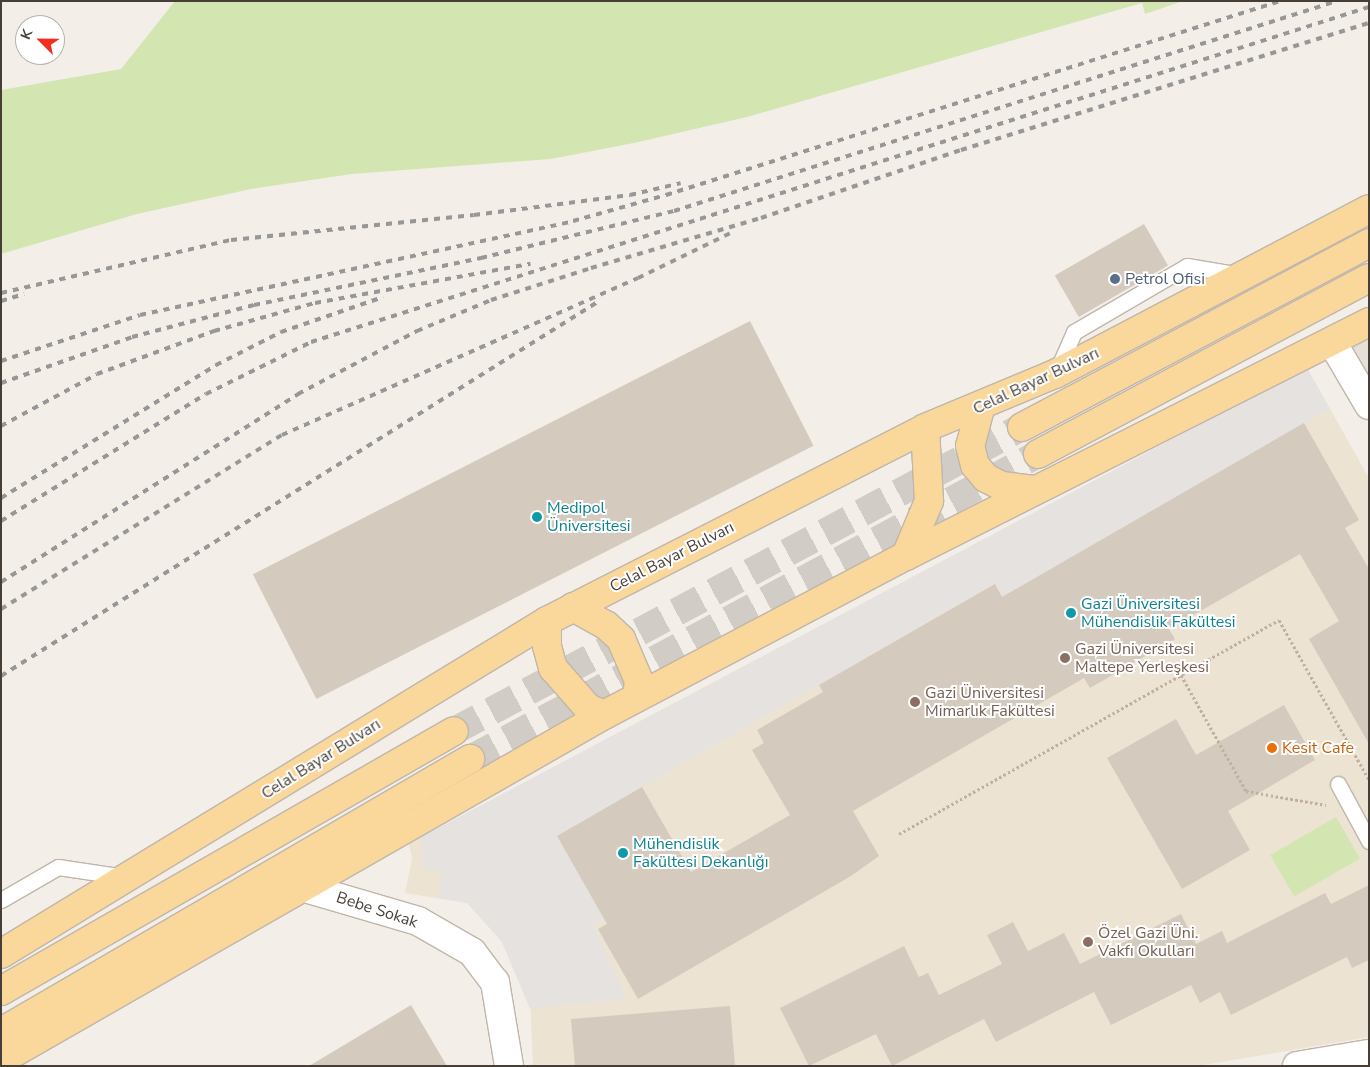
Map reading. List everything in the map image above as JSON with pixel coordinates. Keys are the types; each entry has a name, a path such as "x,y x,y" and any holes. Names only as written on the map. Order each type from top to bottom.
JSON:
{"main road":[{"name":"Celal Bayar Bulvarı","path":"1,954 547,621 925,428 980,409 1056,374 1369,209"},
{"name":"Celal Bayar Bulvarı","path":"1022,427 1369,243"},
{"path":"1038,454 1369,278"},
{"path":"1,1060 604,715 1034,490 1369,322"},
{"path":"980,409 970,446 975,465 986,478 1002,486 1034,490"},
{"path":"906,556 929,501 925,428"},
{"path":"573,607 606,625 620,639 639,681 637,698"},
{"path":"547,621 547,646 553,668 576,698 604,715"},
{"path":"1,991 454,731"},
{"path":"1,1032 470,759"}],"street":[{"path":"1332,342 1369,405"},
{"name":"Bebe Sokak","path":"302,887 418,921 472,952 495,982 509,1066"},
{"path":"1297,1066 1369,1054"}],"lane":[{"path":"1338,784 1369,841"},
{"path":"1,900 58,867 130,877"}],"path":[{"path":"899,834 1279,620 1369,780"},
{"path":"1181,675 1246,791 1334,806"}],"shaded area":[{"path":"1369,321 1369,413 1332,342"},
{"name":"Gazi Üniversitesi Maltepe Yerleşkesi","path":"1307,368 1369,478 1369,1037 1198,1066 533,1066 530,1000 502,942 467,903 405,893 412,859 409,844"},
{"path":"1307,368 1330,409 1002,597 994,584 557,836 604,919 594,926 626,998 530,1009 501,940 467,903 438,898 442,871 424,869 421,837"}],"green space":[{"path":"175,1 1183,1 1145,14 1142,3 747,117 634,143 551,159 352,174 251,189 137,214 1,254 1,90 121,69"},
{"path":"1336,817 1360,859 1294,897 1270,855"}],"building":[{"path":"1144,224 1168,266 1079,317 1055,276"},
{"name":"Medipol Üniversitesi","path":"750,321 814,446 316,699 253,574"},
{"path":"1304,423 1359,520 1345,528 1369,569 1369,744 1309,639 1339,621 1300,554 1169,629 1175,639 1090,688 1084,678 853,811 879,856 851,876 638,999 598,929 607,924 557,836 642,787 691,872 790,815 752,750 764,743 757,730 823,692 819,685 995,584 1002,597"},
{"path":"1284,705 1315,760 1228,811 1250,850 1182,889 1107,758 1176,719 1196,755"},
{"path":"1369,885 1369,960 1352,968 1347,957 1231,1015 1220,992 1200,1003 1191,985 1111,1025 1094,992 996,1042 984,1019 892,1066 876,1034 809,1066 780,1008 904,946 919,977 928,973 939,995 1002,964 987,935 1013,922 1028,951 1064,933 1080,964 1181,914 1196,944 1222,931 1227,943 1325,893 1331,904"},
{"path":"411,1005 447,1066 309,1066"},
{"path":"730,1006 735,1066 575,1066 571,1019"}],"tunnel":[{"path":"454,731 1022,427"},
{"path":"470,759 1038,454"}],"railway":[{"path":"1,361 140,315 573,221 666,195 1280,1"},
{"path":"1,383 132,337 254,305 481,258 674,211 1337,1"},
{"path":"1,521 206,394 311,342 1369,7"},
{"path":"1,582 298,394 417,331 491,300 591,268 761,218 961,150 1369,23"},
{"path":"1,293 231,240 474,215 630,195 681,183"},
{"path":"1,609 282,435 638,278 735,231"},
{"path":"1,426 97,374 214,331 315,303 530,264"},
{"path":"1,301 24,294"},
{"path":"1,498 216,365 281,332 383,297"},
{"path":"1,676 599,301"}],"place":[{"name":"Petrol Ofisi","path":"1115,279"},
{"name":"Medipol Üniversitesi","path":"537,517"},
{"name":"Gazi Üniversitesi Mühendislik Fakültesi","path":"1071,613"},
{"name":"Gazi Üniversitesi Maltepe Yerleşkesi","path":"1065,658"},
{"name":"Gazi Üniversitesi Mimarlık Fakültesi","path":"915,702"},
{"name":"Kesit Cafe","path":"1272,748"},
{"name":"Mühendislik Fakültesi Dekanlığı","path":"623,853"},
{"name":"Özel Gazi Üni. Vakfı Okulları","path":"1088,942"}]}
